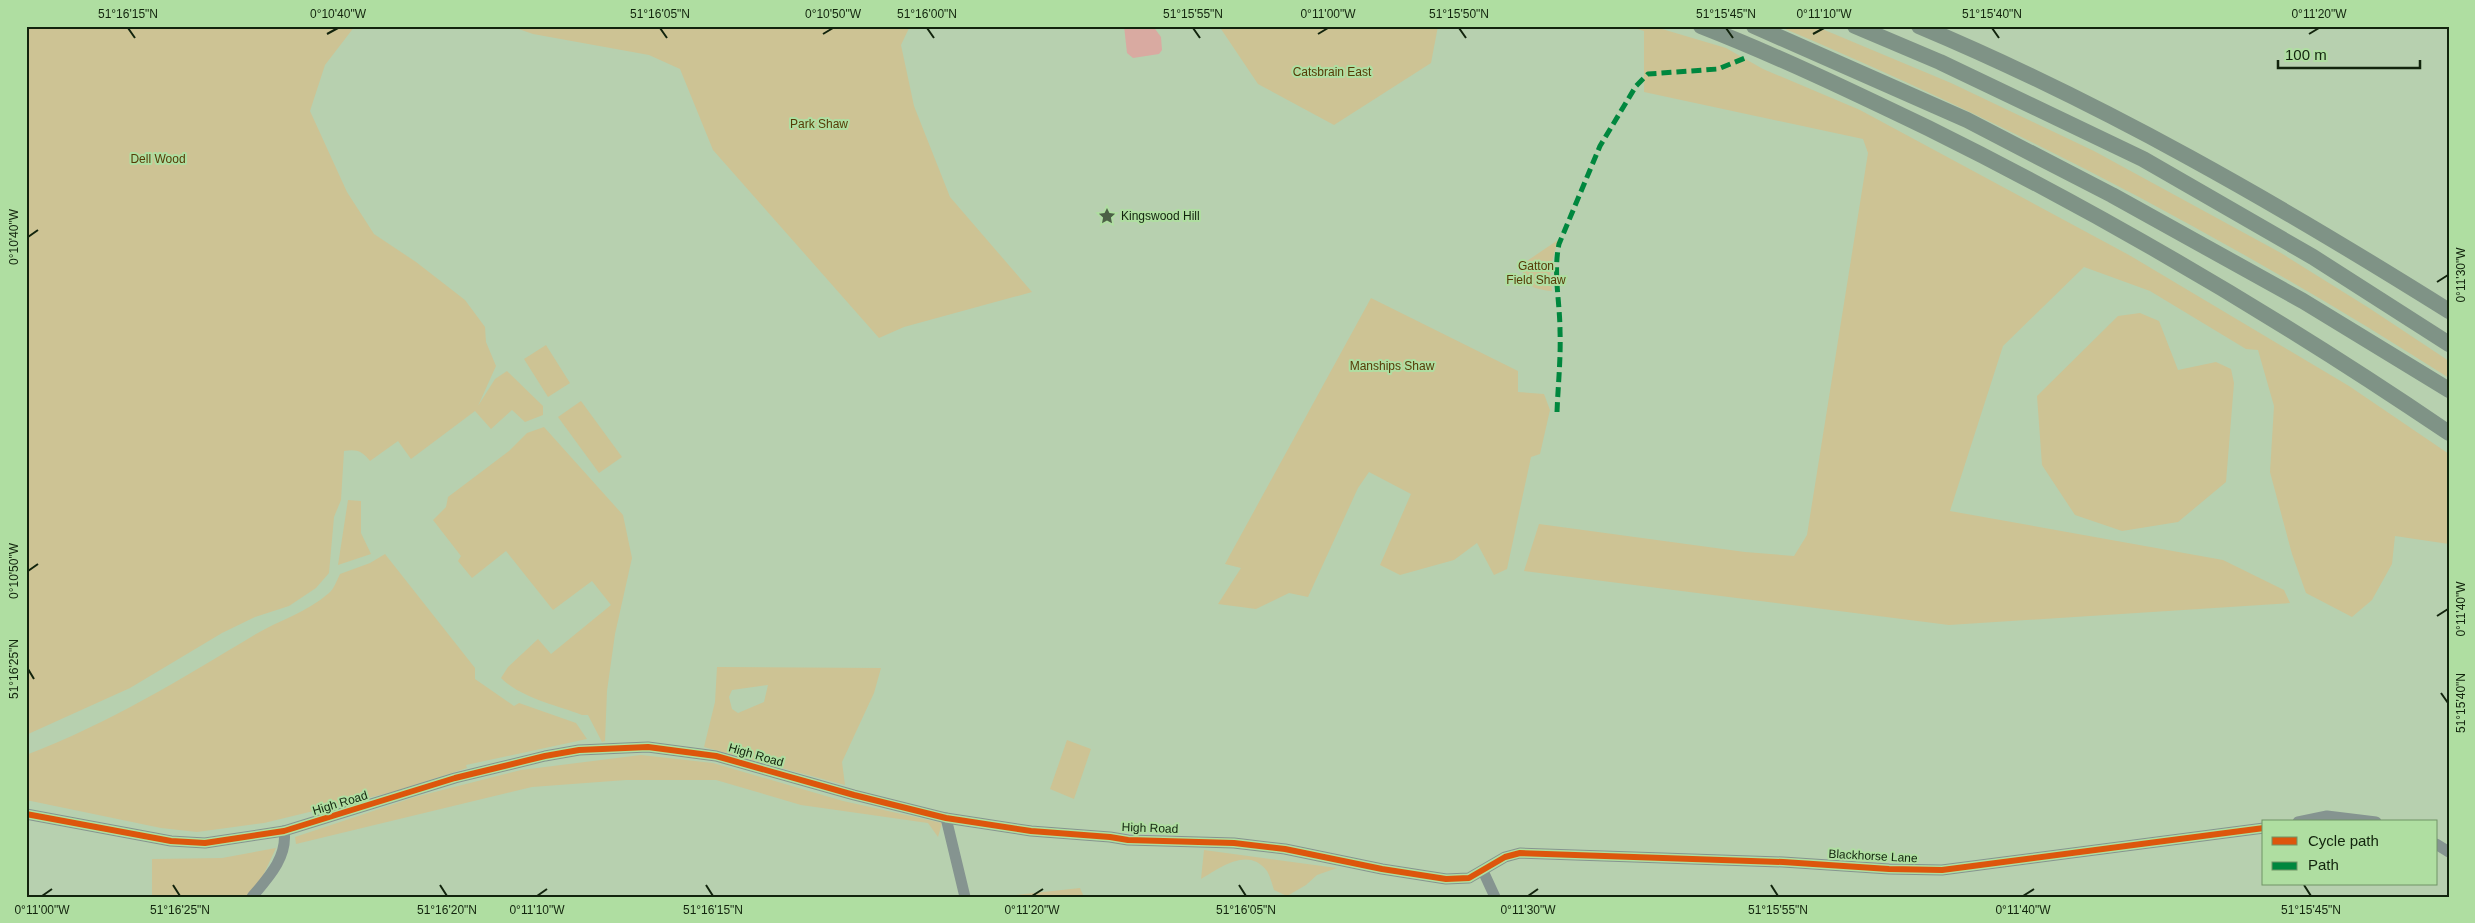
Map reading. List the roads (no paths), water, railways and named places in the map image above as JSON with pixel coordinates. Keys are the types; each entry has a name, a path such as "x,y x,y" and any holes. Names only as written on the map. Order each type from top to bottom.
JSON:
{"highway":[{"path":"1701,26 1841,86 1968,148 2159,250 2265,312 2449,433"},
{"path":"1754,26 1967,120 2112,195 2303,301 2449,390"},
{"path":"1855,26 1940,62 2143,159 2313,257 2449,344"},
{"path":"1919,26 1974,49 2137,129 2227,177 2338,242 2449,311"}],"street":[{"name":"High Road","path":"26,814 171,841 206,843 284,831 455,778 544,756 579,750 648,747 716,756 854,795 946,818 1031,831 1128,840 1197,841 1268,847 1446,880 1469,878 1483,871"},
{"path":"2308,820 2327,816 2360,820"},
{"path":"946,818 965,897"},
{"name":"Blackhorse Lane","path":"1483,871 1505,857 1539,852 1942,870 2262,828"},
{"path":"252,897 272,874 285,846 284,831"},
{"path":"2438,845 2449,852"},
{"path":"1483,871 1495,897"}],"place":[{"name":"Kingswood Hill","path":"1107,216"}],"park label":[{"name":"Catsbrain East","path":"1332,72"},
{"name":"Park Shaw","path":"819,124"},
{"name":"Dell Wood","path":"158,159"},
{"name":"Gatton Field Shaw","path":"1536,273"},
{"name":"Manships Shaw","path":"1392,366"}]}
